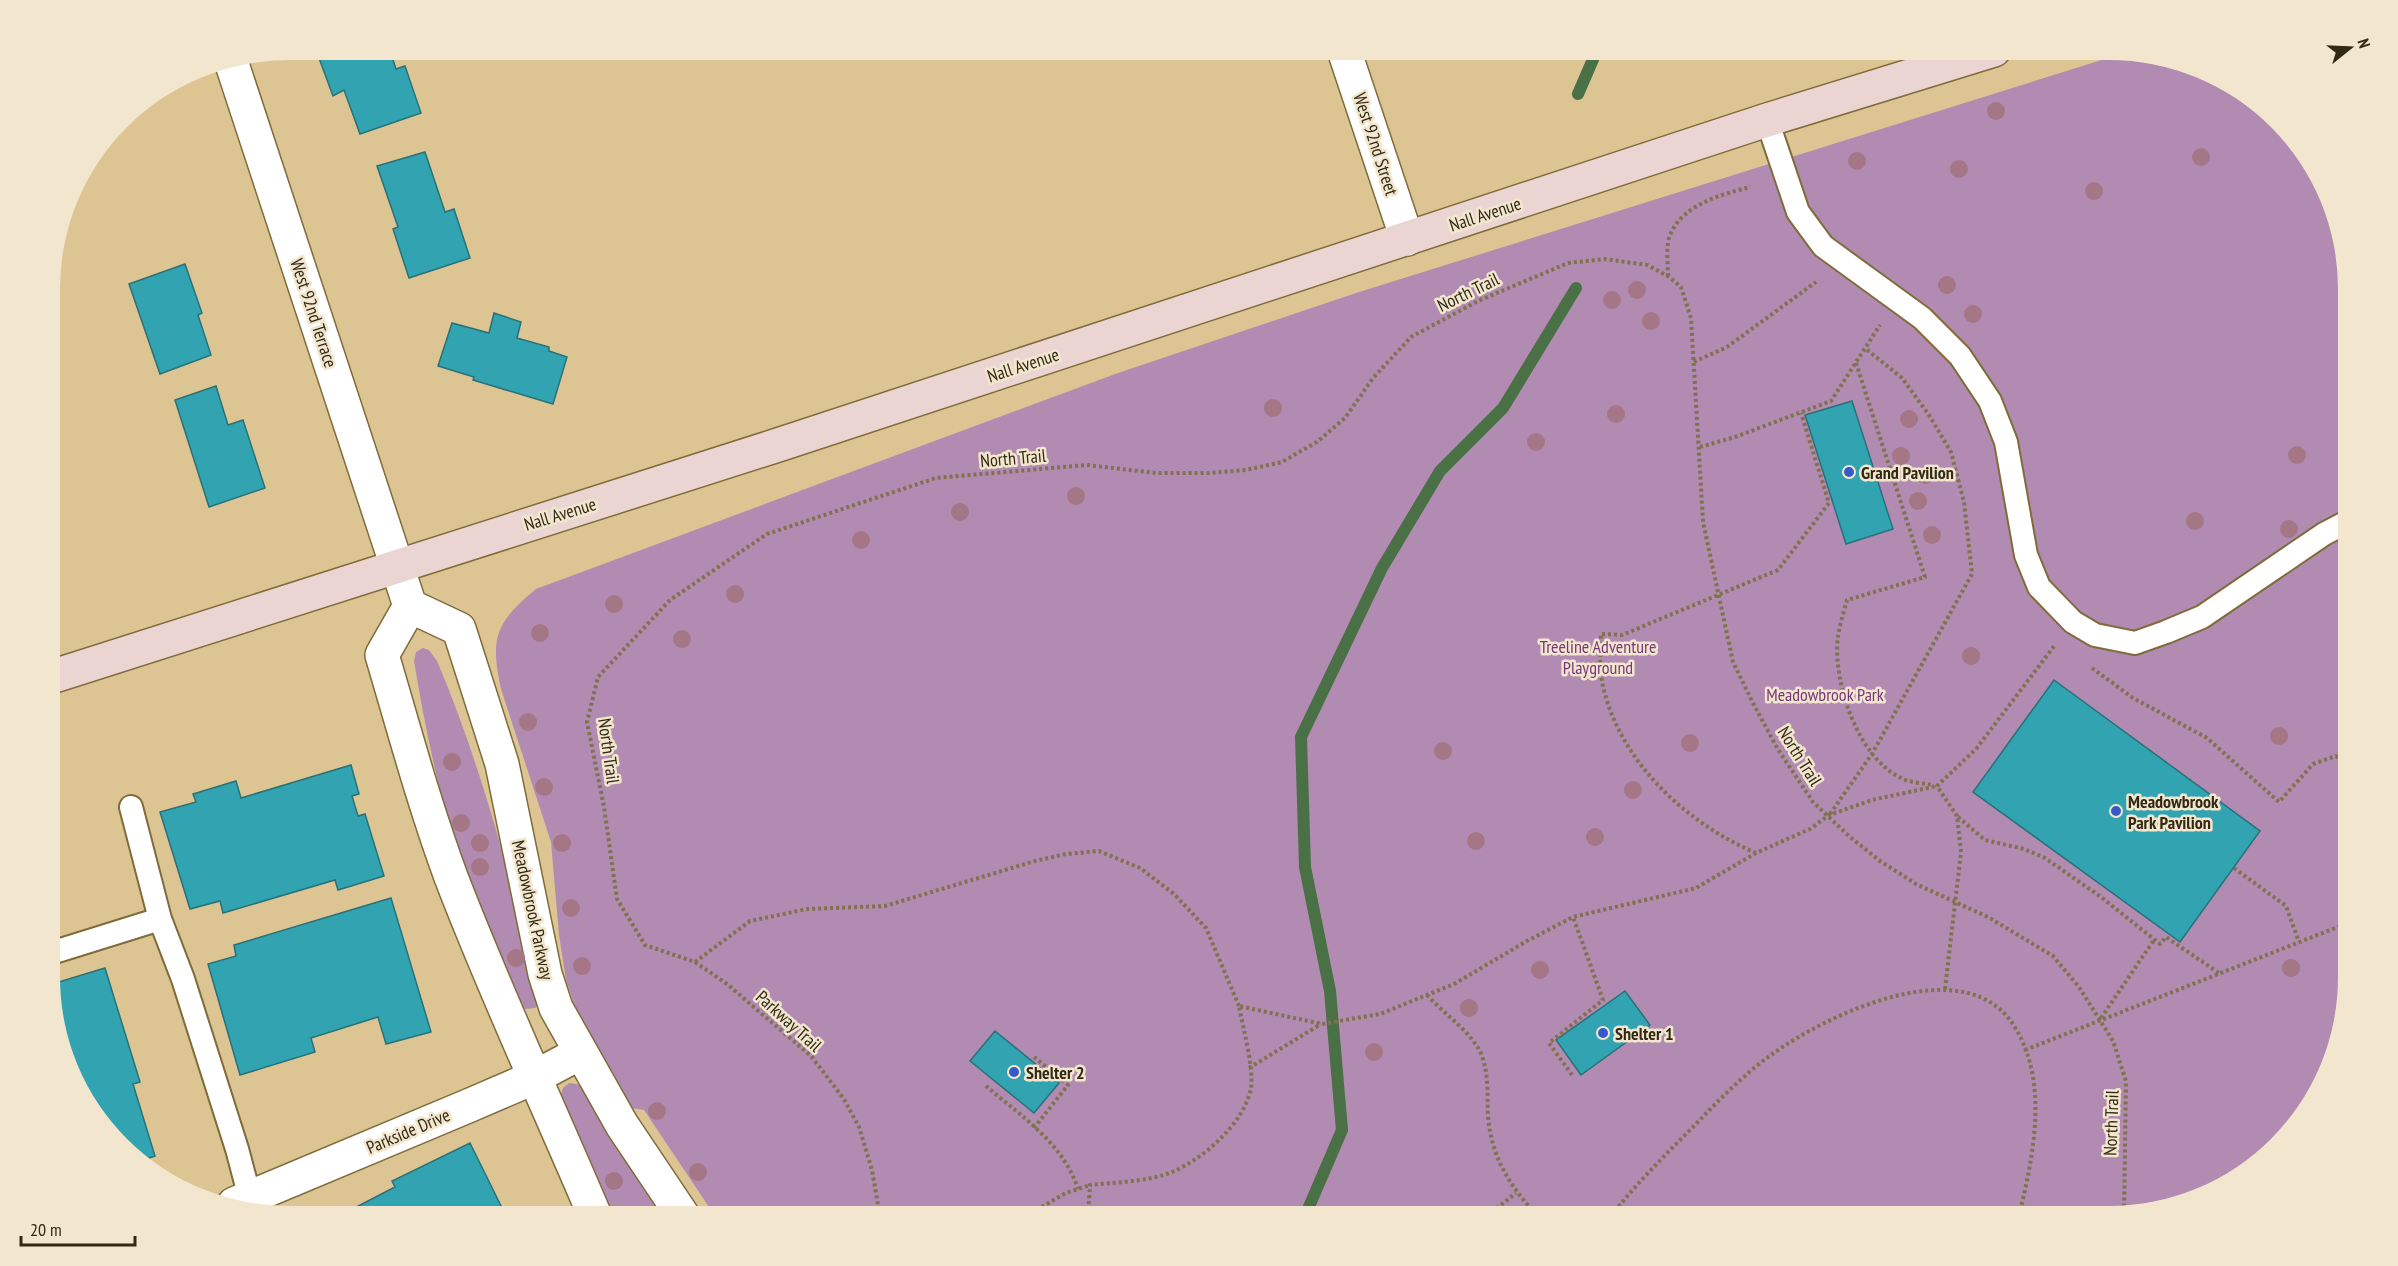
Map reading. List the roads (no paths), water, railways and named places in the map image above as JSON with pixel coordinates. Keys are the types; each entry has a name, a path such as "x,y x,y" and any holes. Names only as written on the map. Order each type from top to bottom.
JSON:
{"main road":[{"name":"Nall Avenue","path":"60,674 768,448 1767,120 1962,60"}],"street":[{"name":"West 92nd Street","path":"1347,60 1407,239"},
{"name":"West 92nd Terrace","path":"233,67 396,566"},
{"path":"396,566 410,606 382,655 450,874 533,1078 591,1206"},
{"name":"Meadowbrook Parkway","path":"410,606 459,629 502,764 545,974 556,1008 622,1125 676,1206"},
{"name":"Parkside Drive","path":"247,1202 533,1078 580,1053"}],"lane":[{"path":"1767,120 1798,212 1823,246 1922,318 1960,356 1990,401 2006,442 2026,555 2039,587 2073,622 2095,635 2135,643 2166,632 2202,617 2338,527"},
{"path":"131,807 160,919 190,1001 237,1149 246,1202"},
{"path":"60,950 160,919"}],"waterway":[{"path":"1578,94 1593,60"},
{"path":"1309,1206 1342,1130 1330,991 1305,867 1301,737 1382,568 1440,471 1503,408 1576,288"}],"place":[{"name":"Grand Pavilion","path":"1849,472"},
{"name":"Meadowbrook Park Pavilion","path":"2116,811"},
{"name":"Shelter 1","path":"1603,1033"},
{"name":"Shelter 2","path":"1014,1072"}],"park label":[{"name":"Treeline Adventure Playground","path":"1598,656"},
{"name":"Meadowbrook Park","path":"1825,694"}]}
